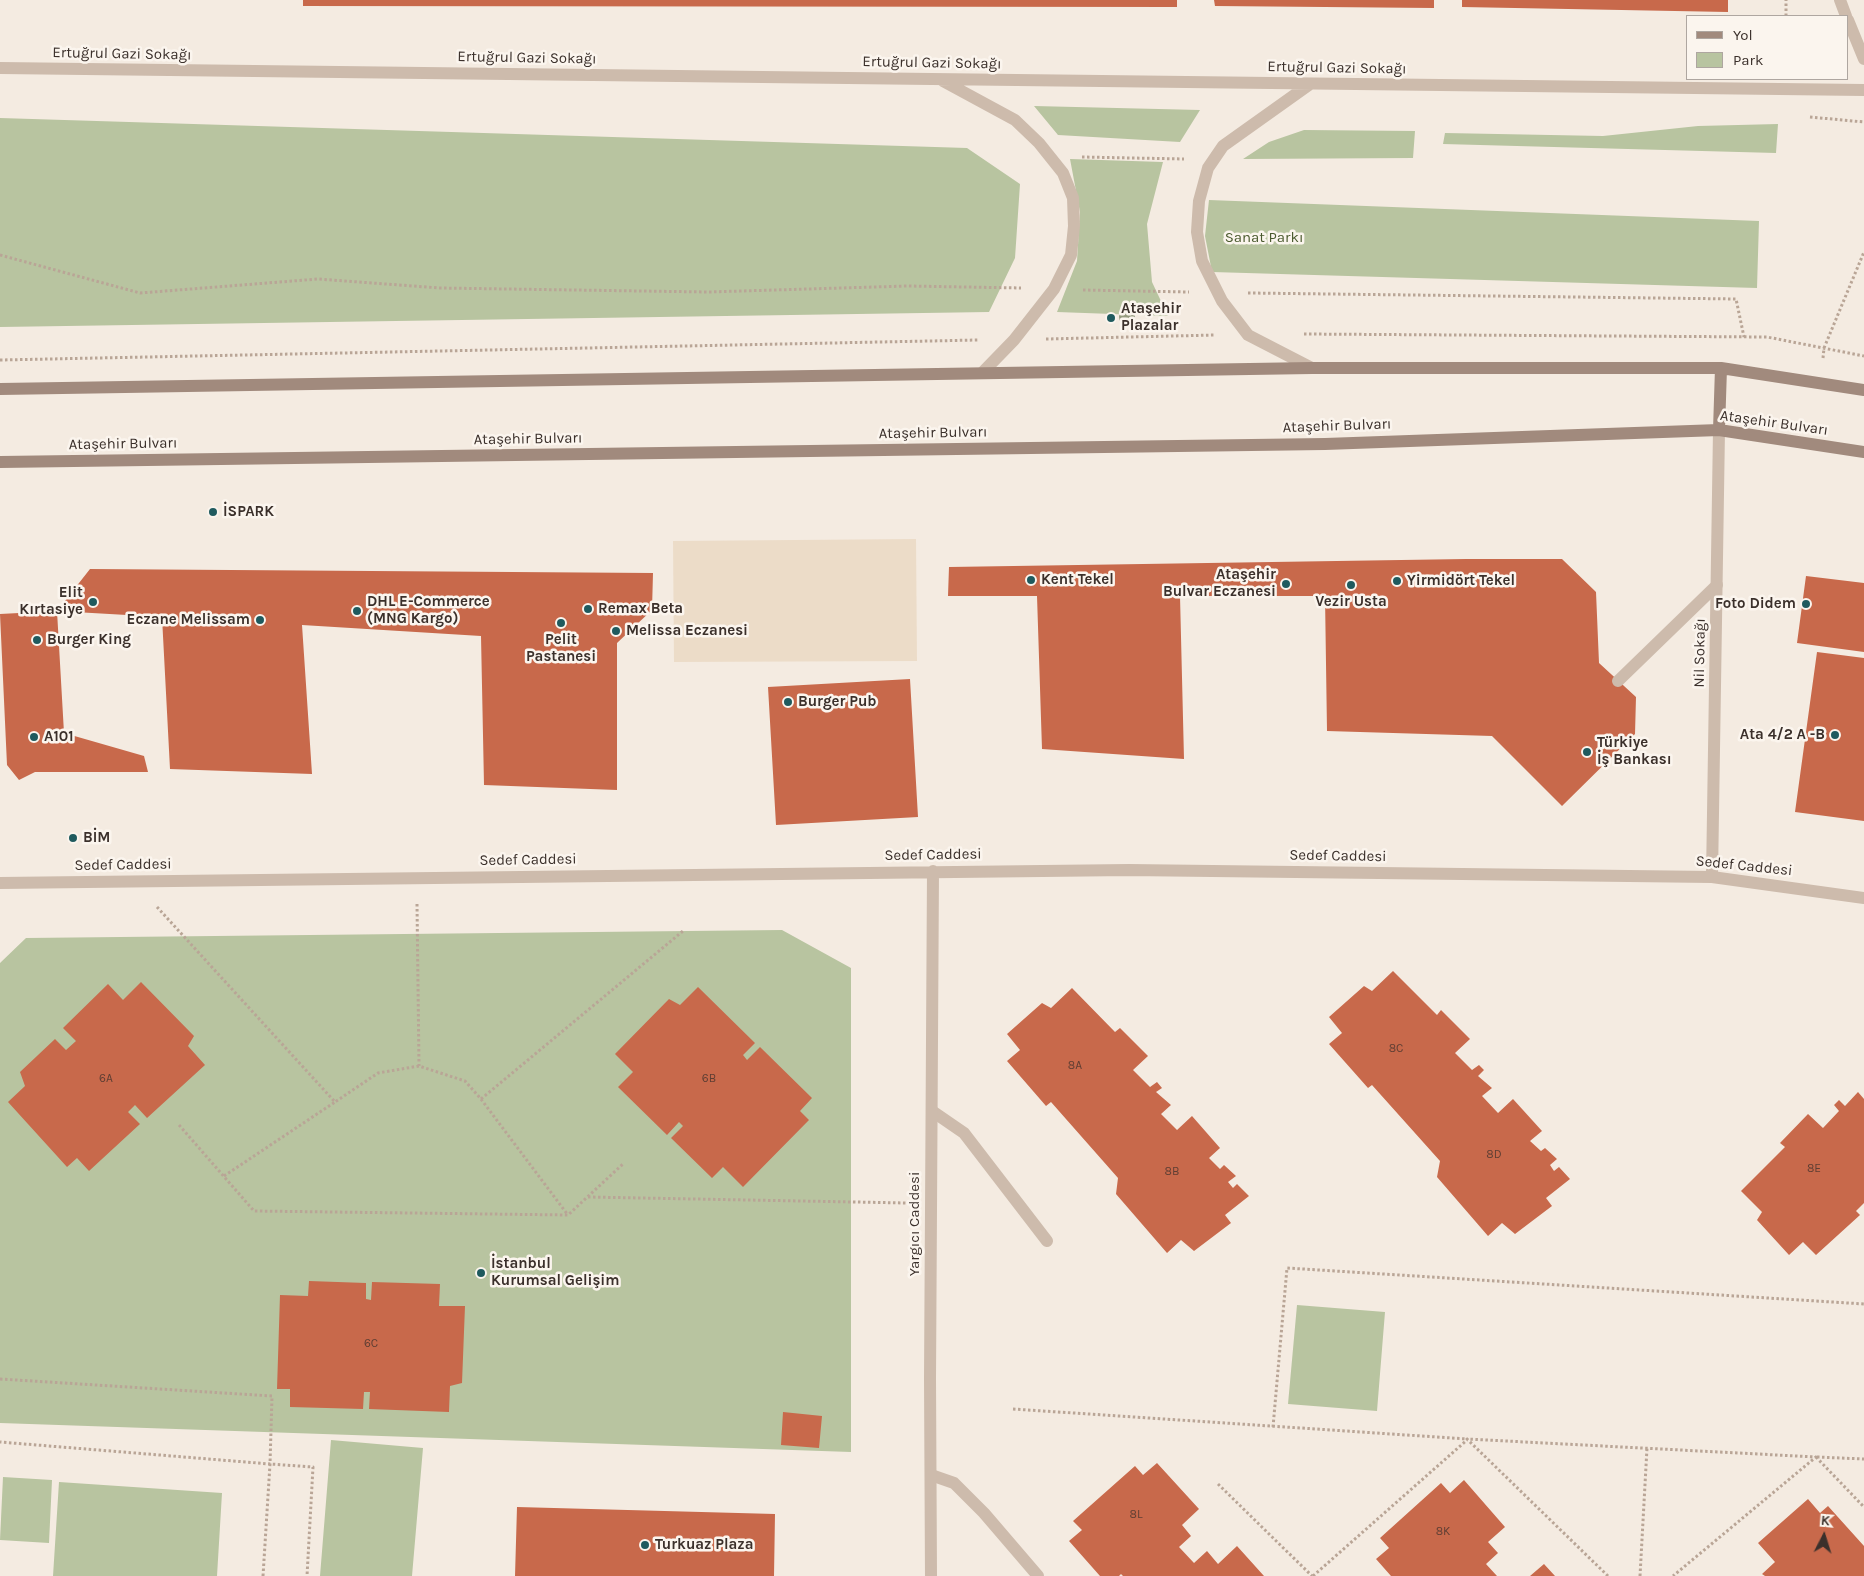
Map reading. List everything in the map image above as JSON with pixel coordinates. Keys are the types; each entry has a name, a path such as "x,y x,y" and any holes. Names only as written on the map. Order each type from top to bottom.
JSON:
{"main road":[{"path":"0,389 1312,368 1721,368 1864,390"},
{"path":"1720,430 1721,368"},
{"name":"Ataşehir Bulvarı","path":"0,462 1325,444 1720,430 1864,452"}],"street":[{"path":"1840,0 1846,15"},
{"path":"1849,22 1864,59"},
{"name":"Ertuğrul Gazi Sokağı","path":"0,68 1864,90"},
{"path":"941,80 1014,120 1039,144 1062,173 1073,198 1074,226 1071,255 1054,289 1014,340 982,374"},
{"path":"1310,84 1223,146 1208,168 1199,201 1197,232 1202,261 1222,301 1248,335 1312,368"},
{"name":"Nil Sokağı","path":"1712,877 1720,430"},
{"path":"1618,681 1717,585"},
{"name":"Sedef Caddesi","path":"0,883 1129,870 1712,877 1864,898"},
{"name":"Yargıcı Caddesi","path":"932,1576 931,1203 933,872"},
{"path":"932,1111 964,1133 1047,1241"},
{"path":"931,1475 954,1483 984,1513 1038,1576"}],"path":[{"path":"1786,0 1786,15"},
{"path":"1049,156 1214,160"},
{"path":"1818,383 1824,348 1864,252"},
{"path":"0,255 140,293 318,279 440,288 708,292 908,286 1736,300 1744,337"},
{"path":"1301,334 1767,337 1864,356"},
{"path":"0,360 1248,335"},
{"path":"417,878 419,1066"},
{"path":"133,881 335,1102"},
{"path":"481,1099 683,931"},
{"path":"224,1176 378,1073 419,1066 466,1081 568,1215"},
{"path":"179,1124 254,1211 568,1215 624,1163"},
{"path":"588,1197 931,1203"},
{"path":"1273,1427 1287,1268 1864,1304"},
{"path":"0,1378 272,1396 263,1576"},
{"path":"1013,1409 1467,1439 1864,1459"},
{"path":"1218,1484 1312,1576 1467,1439"},
{"path":"1467,1439 1608,1576"},
{"path":"0,1442 313,1467 307,1576"},
{"path":"1640,1576 1647,1448"},
{"path":"1816,1457 1864,1507"},
{"path":"1672,1576 1816,1457"}],"green space":[{"path":"1034,106 1200,110 1180,142 1058,135"},
{"path":"0,118 967,148 1020,184 1015,258 989,312 0,327"},
{"path":"1778,124 1776,153 1443,144 1445,133 1603,136 1698,126"},
{"path":"1304,130 1415,131 1413,158 1243,159 1269,142"},
{"path":"1070,159 1163,162 1147,224 1152,282 1168,316 1057,312 1077,261 1080,212"},
{"name":"Sanat Parkı","path":"1209,200 1759,221 1757,288 1212,272 1205,236"},
{"path":"782,930 851,968 851,1452 0,1423 0,963 26,938"},
{"path":"1297,1305 1385,1312 1377,1411 1288,1404"},
{"path":"331,1440 423,1448 412,1576 320,1576"},
{"path":"3,1477 52,1480 49,1543 0,1540"},
{"path":"59,1482 222,1493 217,1576 53,1576"}],"shaded area":[{"path":"916,539 917,661 674,662 673,541"}],"building":[{"path":"303,0 1177,0 1177,7 303,6"},
{"path":"1214,0 1434,0 1434,8 1215,6"},
{"path":"1462,0 1728,0 1728,12 1462,7"},
{"path":"1562,559 1596,592 1599,663 1636,697 1635,734 1562,806 1492,736 1327,731 1325,596 1180,596 1184,759 1042,749 1037,596 948,596 949,567"},
{"path":"90,569 653,573 652,610 617,643 617,790 484,785 481,636 302,625 312,774 170,769 162,617 57,611"},
{"path":"1806,576 1864,583 1864,652 1797,643"},
{"path":"57,611 64,733 144,756 148,772 35,772 19,780 7,765 0,614"},
{"name":"Ata 4/2 A -B","path":"1817,652 1864,658 1864,821 1795,812"},
{"path":"910,679 918,817 776,825 768,687"},
{"path":"1393,971 1437,1015 1441,1010 1470,1039 1455,1053 1472,1070 1479,1065 1484,1070 1478,1076 1492,1088 1482,1096 1498,1113 1513,1099 1542,1131 1530,1141 1541,1151 1545,1148 1557,1159 1550,1165 1554,1171 1559,1167 1570,1179 1546,1198 1552,1206 1515,1234 1502,1223 1488,1236 1437,1177 1440,1161 1372,1085 1368,1088 1329,1044 1342,1033 1329,1017 1364,986 1372,991"},
{"path":"141,982 194,1036 188,1046 205,1065 147,1118 135,1105 128,1112 140,1124 89,1171 77,1158 67,1167 8,1102 25,1086 20,1072 55,1039 66,1050 76,1041 63,1028 108,984 123,1000"},
{"path":"698,987 755,1043 743,1055 747,1060 760,1047 812,1098 800,1111 809,1120 743,1187 723,1167 712,1178 671,1138 683,1126 679,1122 667,1135 618,1087 633,1072 615,1054 669,999 680,1005"},
{"path":"1072,988 1115,1032 1120,1028 1148,1056 1133,1070 1150,1087 1157,1082 1162,1088 1156,1092 1171,1105 1161,1114 1177,1130 1192,1116 1220,1148 1209,1158 1220,1169 1224,1165 1236,1176 1228,1182 1233,1188 1237,1184 1249,1196 1225,1215 1231,1223 1194,1251 1181,1240 1167,1253 1116,1194 1118,1178 1051,1102 1046,1106 1007,1061 1020,1050 1007,1034 1042,1003 1051,1008"},
{"path":"1858,1092 1864,1099 1864,1203 1856,1211 1860,1215 1816,1255 1803,1242 1789,1255 1757,1220 1762,1212 1741,1191 1785,1147 1780,1143 1808,1114 1823,1128 1839,1111 1834,1105 1839,1100 1845,1106"},
{"path":"309,1281 366,1283 366,1299 371,1300 372,1282 440,1284 439,1306 465,1306 462,1383 450,1386 449,1412 369,1409 370,1392 364,1392 363,1409 290,1407 290,1389 277,1389 280,1295 308,1296"},
{"path":"783,1412 822,1416 819,1448 781,1445"},
{"path":"1157,1463 1199,1509 1182,1525 1191,1536 1179,1547 1194,1563 1207,1551 1218,1564 1237,1546 1264,1576 1123,1576 1121,1574 1119,1576 1100,1576 1069,1541 1082,1530 1073,1521 1135,1466 1143,1475"},
{"path":"1464,1480 1505,1527 1488,1542 1498,1553 1486,1564 1497,1576 1391,1576 1376,1559 1389,1548 1380,1538 1441,1483 1450,1493"},
{"path":"1808,1499 1820,1513 1828,1506 1864,1546 1864,1576 1765,1576 1762,1574 1775,1562 1758,1543"},
{"name":"Turkuaz Plaza","path":"517,1507 775,1514 774,1576 515,1576"},
{"path":"1544,1564 1555,1576 1530,1576"}],"place":[{"name":"Ataşehir Plazalar","path":"1111,318"},
{"name":"İSPARK","path":"213,512"},
{"name":"Kent Tekel","path":"1031,580"},
{"name":"Yirmidört Tekel","path":"1397,581"},
{"name":"Ataşehir Bulvar Eczanesi","path":"1286,584"},
{"name":"Vezir Usta","path":"1351,585"},
{"name":"Elit Kırtasiye","path":"93,602"},
{"name":"Foto Didem","path":"1806,604"},
{"name":"Remax Beta","path":"588,609"},
{"name":"DHL E-Commerce (MNG Kargo)","path":"357,611"},
{"name":"Eczane Melissam","path":"260,620"},
{"name":"Pelit Pastanesi","path":"561,623"},
{"name":"Melissa Eczanesi","path":"616,631"},
{"name":"Burger King","path":"37,640"},
{"name":"Burger Pub","path":"788,702"},
{"name":"Ata 4/2 A -B","path":"1835,735"},
{"name":"A101","path":"34,737"},
{"name":"Türkiye İş Bankası","path":"1587,752"},
{"name":"BİM","path":"73,838"},
{"name":"İstanbul Kurumsal Gelişim","path":"481,1273"},
{"name":"Turkuaz Plaza","path":"645,1545"}]}
